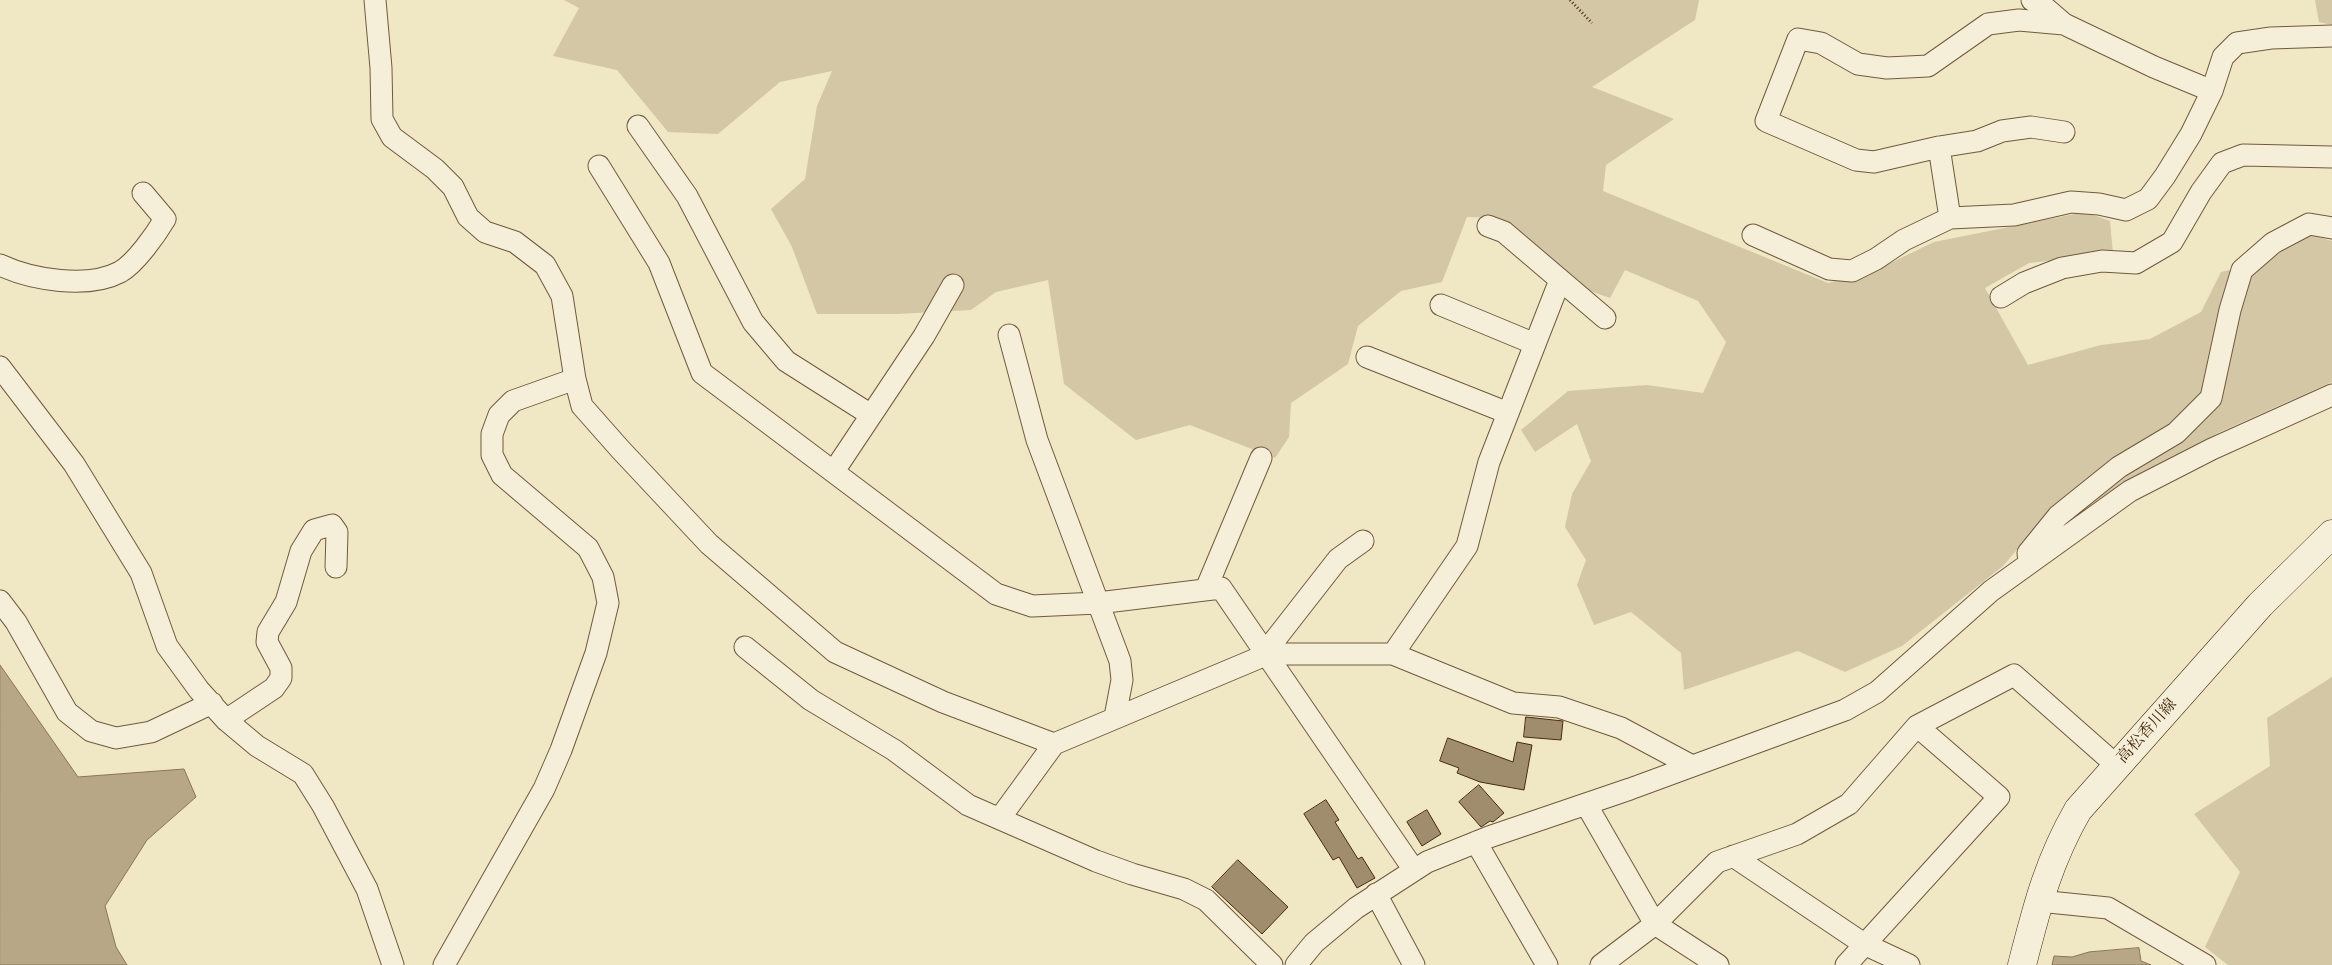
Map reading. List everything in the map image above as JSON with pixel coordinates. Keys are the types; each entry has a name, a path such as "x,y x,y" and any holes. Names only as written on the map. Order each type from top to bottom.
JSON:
{"main road":[{"name":"高松香川線","path":"2022,965 2050,864 2078,810 2260,605 2332,534"}],"street":[{"path":"375,0 381,68 382,119 392,137 435,169 453,187 468,217 485,232 515,242 545,265 562,296 575,379 582,406 709,544 836,652 943,702 1054,744"},
{"path":"2032,0 2042,5 2064,24 2154,67 2212,91"},
{"path":"2064,24 2019,20 1988,24 1928,66 1887,68 1858,64 1820,44 1798,39 1766,121 1856,160 1874,162 1939,147 1977,141 2002,131 2031,127 2064,132"},
{"path":"1753,235 1829,269 1852,270 1876,259 1904,240 1950,218 2014,215 2071,202 2099,204 2126,210 2148,199 2191,134 2212,91 2223,57 2237,43 2271,38 2332,36"},
{"path":"638,126 686,196 753,322 786,360 871,415"},
{"path":"1939,147 1950,218"},
{"path":"2001,297 2024,283 2062,268 2102,261 2136,263 2172,242 2200,192 2222,164 2243,156 2332,157"},
{"path":"599,166 659,263 702,373 996,594 1032,606 1098,603 1221,588 1268,654 1414,870"},
{"path":"0,265 17,273 39,278 104,279 122,271 154,238 165,219 143,193"},
{"path":"2029,564 2028,553 2058,516 2119,467 2176,433 2211,398 2230,310 2242,270 2273,243 2309,224 2332,228"},
{"path":"1488,226 1504,232 1605,318"},
{"path":"1393,654 1467,546 1489,462 1560,280"},
{"path":"834,471 924,336 953,285"},
{"path":"1442,306 1535,344"},
{"path":"1009,335 1037,440 1120,661 1122,680 1115,717"},
{"path":"1367,357 1508,414"},
{"path":"0,368 74,464 141,573 167,646 226,720 257,746 303,774 323,806 367,888 393,965"},
{"path":"444,965 544,789 561,750 596,653 608,603 603,576 588,548 502,476 492,456 492,434 499,415 513,401 575,379"},
{"path":"1296,965 1321,937 1356,908 1427,862 1476,842 1845,710 1877,692 1991,591 2130,491 2212,449 2332,395"},
{"path":"1206,589 1261,458"},
{"path":"226,720 274,688 281,678 280,668 268,642 268,632 286,602 302,551 314,530 332,526 338,532 336,567"},
{"path":"1268,654 1274,641 1338,559 1363,541"},
{"path":"0,600 16,622 67,712 91,731 116,738 151,732 212,703"},
{"path":"745,647 811,700 894,750 968,804 1096,861 1132,874 1184,888 1206,900 1272,965"},
{"path":"1000,818 1054,744 1268,654 1393,654 1513,703 1559,707 1622,728 1692,766"},
{"path":"1601,965 1655,924 1717,862 1798,834 1849,804 1918,726 2014,675 2116,765"},
{"path":"1846,965 1999,797 1918,726"},
{"path":"1586,804 1655,924 1718,965"},
{"path":"1476,842 1546,965"},
{"path":"1733,856 1864,944 1909,965"},
{"path":"1376,894 1414,965"},
{"path":"2039,900 2108,908 2205,965"}],"path":[{"path":"1570,0 1592,23"}],"shaded area":[{"path":"564,0 1699,0 1695,20 1592,87 1674,119 1606,165 1603,191 1828,283 1874,271 1934,242 2085,212 2110,221 2113,254 2029,263 1985,288 2028,365 2101,345 2150,339 2201,312 2221,272 2261,263 2312,235 2332,241 2332,382 2218,433 2077,516 2059,501 2003,566 1902,646 1845,672 1798,651 1684,690 1681,653 1631,612 1594,625 1577,585 1586,560 1565,527 1572,494 1591,461 1577,424 1535,452 1521,430 1568,391 1647,385 1703,393 1726,342 1698,301 1625,270 1610,298 1570,284 1499,218 1467,217 1442,282 1401,291 1358,326 1348,364 1291,403 1289,437 1275,458 1190,425 1136,440 1064,384 1048,280 996,292 971,310 897,314 817,314 792,247 771,209 805,179 817,106 832,71 780,82 718,134 668,132 617,70 553,56 579,8"},
{"path":"2315,0 2332,0 2332,25 2319,22"},
{"path":"0,665 78,777 184,769 196,797 147,840 105,906 116,947 127,965 0,965"},
{"path":"2332,677 2332,965 2228,965 2205,947 2240,872 2194,814 2270,766 2267,718"},
{"path":"2139,948 2141,961 2151,965 2052,965 2054,956 2072,957 2089,952"}],"building":[{"path":"1526,717 1563,721 1561,740 1524,737"},
{"path":"1448,738 1513,762 1517,742 1532,745 1524,790 1480,782 1457,773 1459,768 1440,761"},
{"path":"1479,785 1504,813 1493,822 1490,821 1481,827 1459,802"},
{"path":"1326,800 1339,820 1335,822 1358,859 1362,857 1375,878 1357,888 1339,857 1333,860 1304,814"},
{"path":"1427,810 1441,834 1422,846 1407,822"},
{"path":"1238,860 1288,907 1262,934 1212,887"}]}
